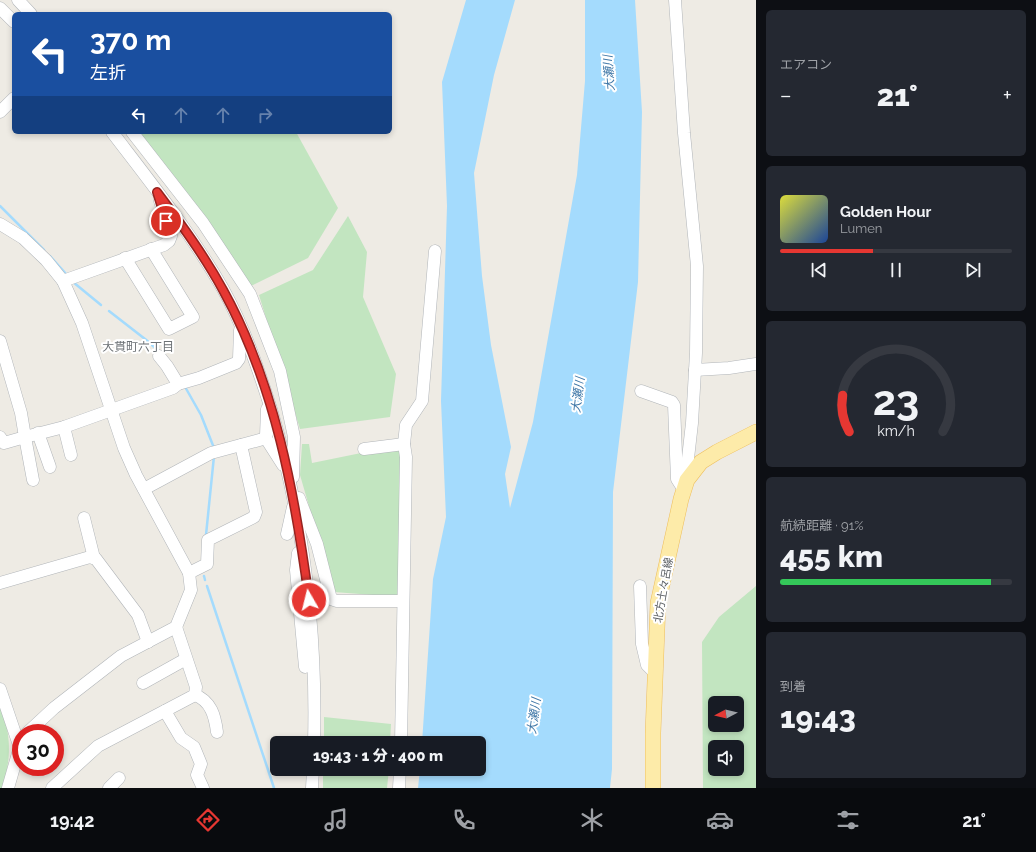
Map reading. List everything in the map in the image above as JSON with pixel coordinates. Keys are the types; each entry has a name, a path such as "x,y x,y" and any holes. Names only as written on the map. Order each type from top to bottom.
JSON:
{"main road":[{"name":"北方土々呂線","path":"653,788 654,673 658,603 686,485 701,462 756,432"}],"street":[{"path":"18,0 29,12"},
{"path":"675,0 684,133 697,266 695,370 686,485"},
{"path":"0,8 12,20"},
{"path":"0,112 12,100"},
{"path":"114,134 157,192 206,262 223,290 241,327 266,396 286,466 301,542 309,600 315,678 314,736"},
{"path":"134,134 204,223 250,294 280,371 294,437 294,476 289,479"},
{"path":"63,281 170,241 171,236 157,192"},
{"path":"0,224 23,238 46,260 63,281 82,323 124,448 189,573 191,590 176,627 196,687 195,695"},
{"path":"125,258 169,329 193,317 151,249"},
{"path":"401,736 406,457 404,444 406,425 422,401 435,251"},
{"path":"0,437 4,443 64,427 173,388 178,384 199,378 236,362 239,359 239,331 241,327"},
{"path":"0,341 21,413 33,480"},
{"path":"159,356 178,384"},
{"path":"695,370 729,368 756,364"},
{"path":"642,391 674,404 677,479 686,485"},
{"path":"263,439 266,428 266,396"},
{"path":"64,427 71,455"},
{"path":"38,433 50,467"},
{"path":"144,489 211,453 263,439 267,440 282,464 286,466"},
{"path":"364,449 404,444"},
{"path":"189,573 207,564 208,540 254,517 256,512 241,445"},
{"path":"293,496 298,494 317,544 331,598 336,601 403,602"},
{"path":"287,534 293,496"},
{"path":"84,518 94,558 138,615 148,642"},
{"path":"301,542 296,570 305,667"},
{"path":"0,584 90,557 94,558"},
{"path":"640,586 642,644 647,665 654,673"},
{"path":"37,724 54,708 121,656 176,627"},
{"path":"143,683 186,659"},
{"path":"0,689 13,724"},
{"path":"52,788 98,746 195,695"},
{"path":"195,695 208,704 216,718 217,732"},
{"path":"165,711 181,738 194,747 201,764 197,775 203,788"},
{"path":"8,788 12,773"},
{"path":"312,788 313,776"},
{"path":"399,788 400,776"},
{"path":"109,788 119,778"}],"green space":[{"path":"140,134 297,134 338,208 308,258 251,286"},
{"path":"348,216 367,252 363,297 396,374 390,417 300,429 259,295 313,270"},
{"path":"302,444 309,444 312,463 366,452 402,450 399,597 334,592 300,475"},
{"path":"756,586 756,788 703,788 702,642 719,617"},
{"path":"0,700 7,727 9,746 8,765 3,788 0,788"},
{"path":"324,717 391,724 390,736 324,736"},
{"path":"323,776 388,776 387,788 323,788"}],"water":[{"name":"大瀬川","path":"466,0 515,0 494,75 474,173 482,276 491,345 511,447 505,474 510,508 533,422 577,175 585,81 585,0 635,0 642,112 638,282 613,492 612,769 610,788 418,788 419,776 486,776 486,736 422,736 433,579 446,517 441,401 447,206 442,82"}],"waterway":[{"path":"0,206 44,250"},
{"path":"50,256 67,275"},
{"path":"73,282 101,305"},
{"path":"109,311 160,352"},
{"path":"184,385 201,415 214,448"},
{"path":"206,535 214,456"},
{"path":"204,576 205,580"},
{"path":"207,586 274,788"}],"district":[{"name":"大貫町六丁目","path":"138,347"}],"route":[{"path":"166,221 157,192 186,230 223,290 240,323 257,367 282,447 294,500 309,600"}]}
